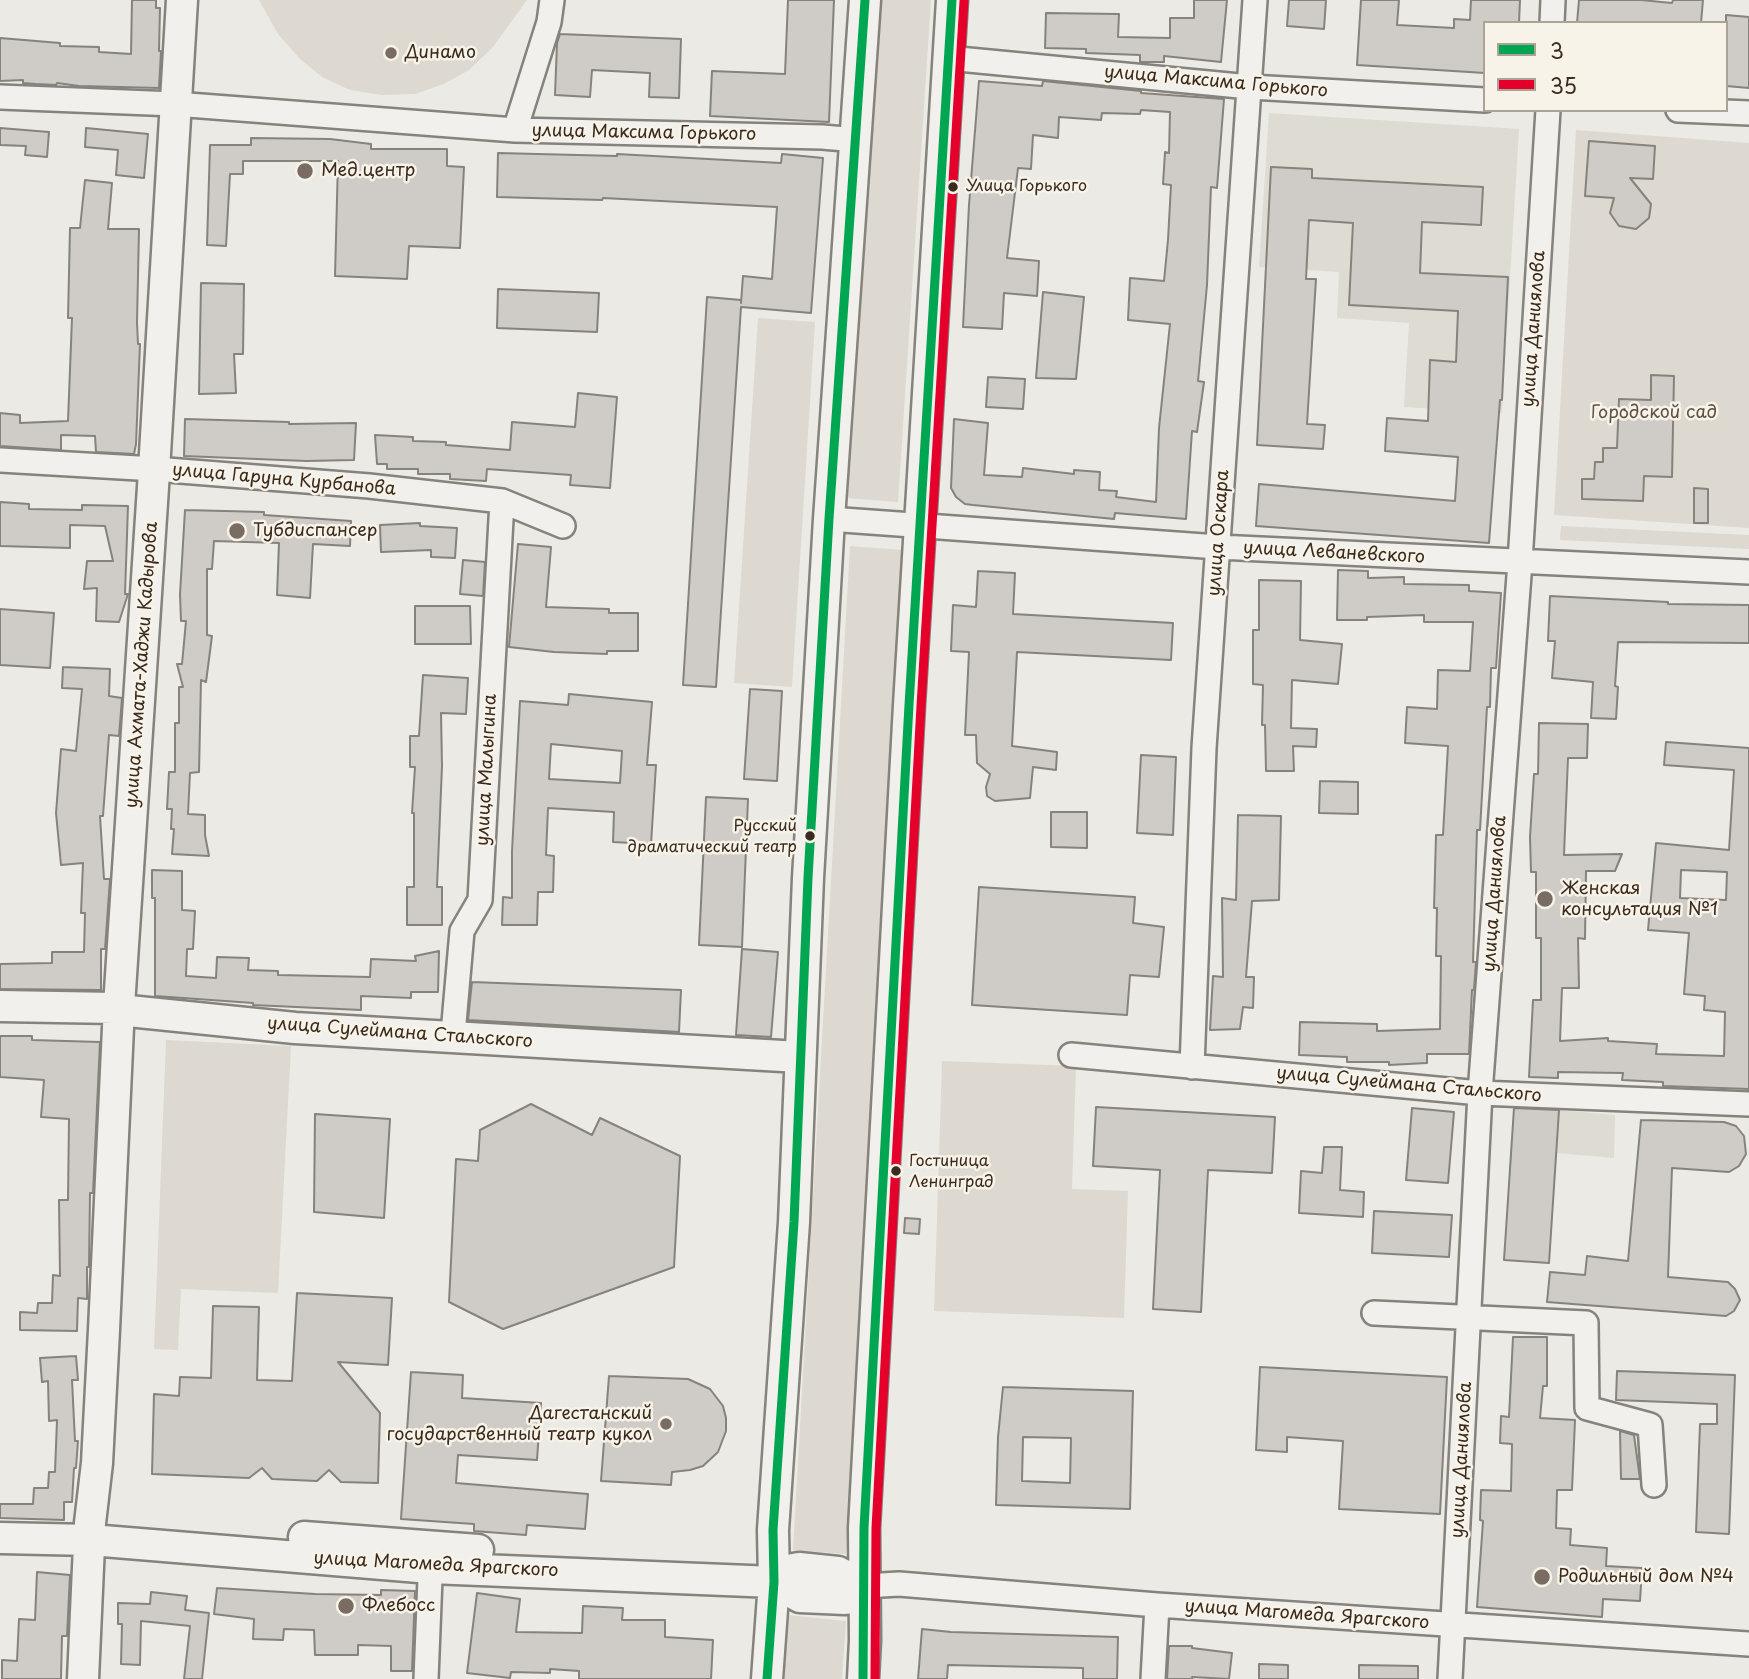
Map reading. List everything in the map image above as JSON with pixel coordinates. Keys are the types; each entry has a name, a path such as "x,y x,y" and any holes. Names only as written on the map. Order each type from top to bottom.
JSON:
{"main road":[{"name":"улица Ахмата-Хаджи Кадырова","path":"90,1532 97,1463 119,1008 155,469 182,0"},
{"path":"767,1679 773,1530 794,1222 800,1055 829,519 865,0"},
{"path":"863,1679 864,1528 919,525 952,0"},
{"name":"улица Сулеймана Стальского","path":"0,1003 119,1008 281,1024 800,1055"},
{"name":"улица Сулеймана Стальского","path":"119,1008 295,1028 800,1055"},
{"name":"улица Магомеда Ярагского","path":"0,1522 90,1532 431,1557 734,1564 773,1578 799,1568 838,1572 864,1587"},
{"path":"83,1679 90,1532"},
{"name":"улица Магомеда Ярагского","path":"0,1538 90,1532"}],"street":[{"path":"515,130 549,22 552,0"},
{"name":"улица Оскара","path":"1192,1067 1204,748 1255,0"},
{"path":"1550,21 1551,0"},
{"name":"улица Максима Горького","path":"948,58 1250,88 1483,100"},
{"path":"0,97 175,104"},
{"name":"улица Максима Горького","path":"175,104 515,130 857,140"},
{"name":"улица Даниялова","path":"1450,1679 1465,1529 1469,1317 1480,1093 1520,562 1548,112"},
{"path":"1725,112 1749,113"},
{"name":"улица Гаруна Курбанова","path":"0,460 369,486 502,501 563,526"},
{"name":"улица Малыгина","path":"453,1034 462,931 480,900 502,501"},
{"name":"улица Леваневского","path":"829,519 1218,547 1749,572"},
{"name":"улица Сулеймана Стальского","path":"1071,1055 1480,1093 1749,1104"},
{"path":"1374,1313 1586,1323 1587,1408 1650,1425 1654,1485"},
{"path":"426,1679 431,1557"},
{"name":"улица Магомеда Ярагского","path":"864,1587 899,1584 1157,1605 1749,1644"},
{"path":"1153,1679 1157,1605"}],"shaded area":[{"path":"1269,113 1519,129 1502,413 1404,407 1409,323 1337,318 1339,272 1259,267"},
{"path":"1559,1110 1615,1115 1614,1158 1556,1153"}],"green space":[{"name":"Динамо","path":"259,0 527,0 493,47 469,70 444,84 415,94 382,95 350,90 322,77 300,59 278,34"},
{"path":"879,0 931,0 898,502 846,498"},
{"name":"Городской сад","path":"1576,130 1749,143 1749,528 1554,515"},
{"path":"758,318 815,322 792,687 734,683"},
{"path":"1561,526 1749,535 1749,549 1560,540"},
{"path":"850,546 904,550 846,1554 793,1550"},
{"path":"166,1040 291,1046 278,1293 181,1289 178,1350 154,1349"},
{"path":"942,1061 1076,1066 1072,1189 1128,1191 1124,1318 934,1311"},
{"path":"787,1615 846,1621 842,1679 783,1679"}],"building":[{"path":"132,0 156,0 156,8 160,8 159,88 0,81 0,38 60,43 60,46 99,47 99,52 131,54"},
{"path":"788,0 834,0 829,122 710,116 712,71 785,74"},
{"path":"1194,0 1227,0 1221,62 1164,56 1164,62 1140,62 1140,55 1045,48 1046,13 1119,14 1118,37 1170,38 1170,18 1194,18"},
{"path":"1289,0 1326,0 1324,29 1287,26"},
{"path":"1361,0 1399,0 1397,25 1454,28 1454,19 1470,20 1471,0 1520,0 1519,21 1483,21 1483,73 1357,65"},
{"path":"1579,0 1672,3 1673,0 1703,0 1701,21 1577,21"},
{"path":"1726,15 1749,17 1749,88 1728,86"},
{"path":"560,34 681,39 679,98 649,97 650,73 592,70 590,97 555,95 557,43"},
{"path":"979,81 1042,86 1043,81 1141,93 1224,99 1217,188 1211,187 1207,285 1198,381 1204,382 1197,432 1192,431 1186,519 1115,513 1114,519 965,504 956,497 951,488 954,419 988,423 984,475 1022,477 1023,468 1074,474 1074,470 1100,472 1099,490 1117,491 1116,497 1156,502 1159,428 1170,324 1128,320 1130,278 1164,281 1168,240 1171,185 1163,184 1165,152 1169,153 1170,112 1141,110 1140,114 1102,113 1101,120 1059,117 1058,138 1033,135 1031,169 1018,168 1007,258 1039,261 1037,296 1004,293 1002,329 963,327"},
{"path":"0,128 49,132 47,157 25,155 26,146 0,145"},
{"path":"86,128 148,134 144,178 116,175 118,150 85,147"},
{"path":"251,138 330,139 371,144 371,149 447,149 447,166 464,167 460,248 409,246 407,279 335,276 338,161 243,161 243,174 230,174 226,246 207,245 210,145 251,145"},
{"path":"1589,141 1655,146 1653,179 1630,178 1651,204 1649,218 1636,229 1619,226 1610,213 1614,198 1585,196"},
{"path":"498,153 617,154 781,163 782,154 823,158 811,313 741,307 716,687 683,685 707,297 741,300 741,303 743,276 772,279 777,207 603,198 497,197"},
{"path":"1271,167 1312,169 1312,178 1483,187 1481,225 1422,222 1420,273 1508,277 1502,400 1489,543 1256,526 1259,484 1455,501 1458,457 1385,451 1387,418 1428,421 1430,360 1456,362 1458,311 1349,305 1353,223 1309,220 1306,279 1316,279 1307,424 1325,425 1323,449 1257,445"},
{"path":"85,180 112,183 108,229 139,229 137,322 140,344 134,454 96,452 95,436 61,435 61,450 0,446 0,413 20,415 20,423 68,421 72,318 68,318 70,228 80,228"},
{"path":"201,283 244,284 243,354 234,354 236,393 199,394"},
{"path":"498,289 599,293 597,332 497,328"},
{"path":"1043,292 1084,297 1076,379 1036,378"},
{"path":"1651,375 1674,376 1672,477 1644,476 1643,501 1582,499 1582,479 1594,479 1595,462 1603,462 1603,448 1617,448 1619,399 1651,400"},
{"path":"988,377 1025,379 1023,409 986,407"},
{"path":"578,393 617,397 610,488 570,485 571,475 487,469 486,481 450,479 450,474 418,474 418,469 387,469 387,464 377,464 375,435 413,437 413,441 510,450 512,422 575,427"},
{"path":"185,419 289,424 356,423 354,460 306,461 184,456"},
{"path":"1694,488 1708,489 1708,523 1694,523"},
{"path":"0,502 29,504 29,509 82,510 82,505 128,506 125,594 128,594 119,622 96,621 97,588 84,589 87,561 113,561 105,526 70,525 70,548 0,546"},
{"path":"185,510 264,512 264,515 351,521 350,546 313,544 310,598 277,595 279,543 214,541 212,569 207,569 207,635 212,636 206,682 201,680 199,772 190,773 188,814 205,815 209,856 172,854 172,809 167,809 169,772 175,772 175,723 179,723 179,687 183,687 177,664 182,664 186,621 181,621 180,594"},
{"path":"420,523 420,526 457,528 455,558 431,557 431,550 381,552 380,525"},
{"path":"518,544 551,547 546,607 609,609 609,613 638,613 638,651 607,651 607,654 509,647"},
{"path":"463,560 485,562 483,596 460,594"},
{"path":"1338,570 1368,571 1368,578 1404,577 1404,584 1469,585 1469,591 1501,593 1496,668 1491,668 1490,707 1487,707 1480,830 1477,830 1473,962 1476,962 1469,1054 1427,1054 1427,1063 1389,1065 1389,1062 1347,1062 1347,1057 1299,1055 1300,1022 1377,1024 1377,1031 1440,1029 1441,956 1436,956 1437,908 1434,908 1436,835 1443,835 1448,746 1405,743 1407,707 1437,709 1438,670 1470,671 1473,622 1424,622 1424,615 1337,620"},
{"path":"978,571 1015,573 1013,614 1173,623 1171,660 1017,652 1012,746 1057,752 1056,770 1033,767 1030,798 995,801 987,796 986,787 990,774 977,763 976,735 965,735 969,652 951,651 953,605 976,607"},
{"path":"1259,580 1301,581 1300,640 1342,644 1338,684 1292,680 1291,728 1317,729 1316,747 1293,746 1294,771 1266,771 1265,725 1262,725 1263,685 1253,684 1253,630 1259,630"},
{"path":"1550,596 1668,604 1749,605 1749,643 1618,642 1616,719 1591,718 1593,682 1552,678 1555,641 1548,641"},
{"path":"415,606 470,606 471,644 415,644"},
{"path":"0,609 54,613 50,668 0,665"},
{"path":"63,667 110,669 109,696 122,698 119,736 109,735 103,816 100,816 104,879 110,879 105,949 101,949 101,990 0,989 0,964 52,963 52,952 84,952 85,913 81,913 83,863 61,865 56,813 61,749 76,751 82,689 62,688"},
{"path":"423,675 468,678 466,714 441,713 442,766 437,887 442,887 442,925 407,925 407,887 414,887 412,813 415,767 410,767 410,736 419,736"},
{"path":"750,689 782,691 777,781 744,779"},
{"path":"569,694 652,702 647,765 656,765 651,844 613,842 614,812 548,808 546,855 554,856 553,892 538,892 537,925 502,925 503,897 512,898 520,701 568,705","holes":["551,744 622,751 620,783 549,779"]},
{"path":"1539,723 1588,724 1587,758 1568,758 1564,855 1622,854 1615,871 1586,871 1585,939 1578,938 1579,988 1562,988 1560,1041 1608,1038 1608,1041 1657,1044 1656,1054 1724,1056 1725,1012 1704,1010 1705,996 1684,994 1689,933 1648,930 1656,843 1729,850 1734,770 1664,765 1666,742 1749,748 1749,1089 1663,1086 1663,1082 1622,1080 1623,1073 1558,1072 1558,1078 1529,1077 1533,1000 1541,1000 1541,938 1536,938 1536,872 1531,872 1530,837 1534,774 1538,774","holes":["1681,870 1727,872 1726,900 1680,898"]},
{"path":"1141,755 1176,757 1173,835 1137,833"},
{"path":"1320,781 1358,782 1358,814 1319,813"},
{"path":"706,797 748,799 742,947 699,945"},
{"path":"1051,812 1087,812 1087,848 1051,847"},
{"path":"1238,815 1281,816 1279,900 1252,901 1246,977 1254,977 1253,1008 1243,1007 1240,1029 1210,1030 1213,976 1223,977 1222,898 1236,900"},
{"path":"152,870 182,871 182,910 195,911 193,949 187,949 186,976 216,978 217,957 249,958 248,970 278,971 278,975 370,977 371,959 416,961 415,956 439,951 438,992 411,992 411,998 361,996 361,1010 253,1005 155,996 155,898 152,898"},
{"path":"979,887 1135,897 1133,923 1164,927 1159,977 1130,975 1127,1015 972,1005"},
{"path":"742,949 778,952 771,1037 736,1035"},
{"path":"472,982 681,990 679,1032 468,1020"},
{"path":"0,1036 100,1042 93,1193 90,1193 87,1299 78,1298 77,1331 20,1330 20,1312 37,1313 38,1303 52,1303 53,1275 60,1276 59,1200 68,1200 69,1119 41,1117 44,1080 0,1077"},
{"path":"531,1104 592,1135 600,1118 680,1156 674,1267 503,1329 449,1302 456,1159 478,1161 480,1130"},
{"path":"1096,1107 1275,1117 1272,1173 1208,1170 1201,1312 1153,1309 1160,1170 1093,1166"},
{"path":"1412,1108 1454,1112 1448,1183 1406,1180"},
{"path":"1514,1108 1559,1110 1549,1263 1504,1260"},
{"path":"315,1114 390,1119 384,1218 314,1212"},
{"path":"1641,1120 1724,1122 1736,1126 1744,1136 1746,1154 1739,1166 1729,1172 1672,1168 1668,1277 1728,1282 1740,1300 1734,1311 1726,1316 1547,1302 1550,1272 1585,1275 1587,1256 1628,1261"},
{"path":"1324,1147 1342,1147 1340,1190 1364,1192 1363,1217 1299,1213 1301,1171 1322,1173"},
{"path":"1374,1211 1452,1215 1449,1257 1372,1253"},
{"path":"905,1218 920,1219 919,1234 904,1233"},
{"path":"297,1293 392,1298 388,1365 338,1362 380,1413 378,1483 341,1482 329,1470 317,1481 272,1479 262,1468 249,1478 152,1474 154,1394 179,1396 180,1377 211,1378 213,1306 259,1307 257,1380 292,1381"},
{"path":"1513,1337 1547,1337 1547,1386 1543,1386 1540,1418 1575,1420 1572,1490 1557,1490 1556,1528 1571,1529 1570,1545 1607,1548 1606,1566 1642,1568 1640,1601 1603,1599 1602,1617 1477,1607 1483,1521 1480,1520 1481,1490 1511,1491 1512,1444 1500,1443 1501,1416 1509,1417"},
{"path":"76,1356 78,1380 72,1380 75,1441 78,1441 72,1502 64,1502 64,1520 0,1518 0,1504 33,1504 34,1488 48,1488 49,1472 55,1472 57,1420 49,1421 48,1381 42,1382 40,1358"},
{"path":"1260,1367 1447,1377 1440,1514 1339,1509 1343,1441 1287,1437 1287,1452 1256,1450"},
{"path":"1617,1371 1735,1375 1729,1534 1696,1532 1700,1424 1717,1424 1717,1404 1616,1400"},
{"path":"411,1372 463,1375 462,1398 541,1403 537,1460 458,1455 456,1483 588,1494 585,1529 527,1525 526,1535 474,1531 474,1524 401,1519"},
{"name":"Дагестанский государственный театр кукол","path":"609,1376 688,1379 710,1389 723,1406 726,1418 726,1431 718,1452 703,1466 672,1472 671,1485 601,1481"},
{"path":"1003,1387 1133,1391 1130,1509 996,1505","holes":["1023,1437 1071,1438 1070,1483 1022,1481"]},
{"path":"1620,1431 1634,1435 1640,1479 1621,1479"},
{"path":"37,1572 70,1575 67,1636 62,1636 61,1679 2,1679 2,1660 17,1661 19,1619 35,1620"},
{"path":"217,1588 381,1595 381,1590 415,1591 412,1671 391,1671 391,1646 358,1645 358,1655 315,1655 314,1630 284,1629 283,1640 253,1639 254,1619 214,1614"},
{"path":"151,1592 187,1596 185,1610 209,1613 202,1679 184,1679 190,1626 141,1621 140,1665 121,1664 122,1624 118,1624 118,1603 150,1604"},
{"path":"477,1593 520,1599 516,1632 582,1633 583,1606 623,1608 622,1620 665,1620 665,1637 713,1640 711,1679 579,1679 579,1671 550,1669 550,1673 511,1672 510,1678 467,1673"},
{"path":"922,1629 1118,1637 1117,1679 1083,1679 1083,1668 948,1665 947,1679 918,1679"},
{"path":"1169,1646 1192,1646 1232,1653 1229,1679 1167,1679"},
{"path":"1259,1664 1288,1665 1288,1679 1259,1679"},
{"path":"1359,1665 1418,1666 1418,1679 1359,1679"}],"transit line":[{"name":"3","path":"767,1679 774,1582 773,1530 794,1222 808,878 829,519 865,0"},
{"name":"3","path":"863,1679 864,1528 909,705 952,0"},
{"name":"35","path":"875,1679 876,1528 921,706 964,1"}],"place":[{"name":"Динамо","path":"391,53"},
{"name":"Мед.центр","path":"305,171"},
{"name":"Улица Горького","path":"953,187"},
{"name":"Тубдиспансер","path":"237,531"},
{"name":"Русский драматический театр","path":"810,836"},
{"name":"Женская консультация №1","path":"1545,899"},
{"name":"Гостиница Ленинград","path":"896,1171"},
{"name":"Дагестанский государственный театр кукол","path":"666,1424"},
{"name":"Родильный дом №4","path":"1542,1577"},
{"name":"Флебосс","path":"346,1606"}]}
